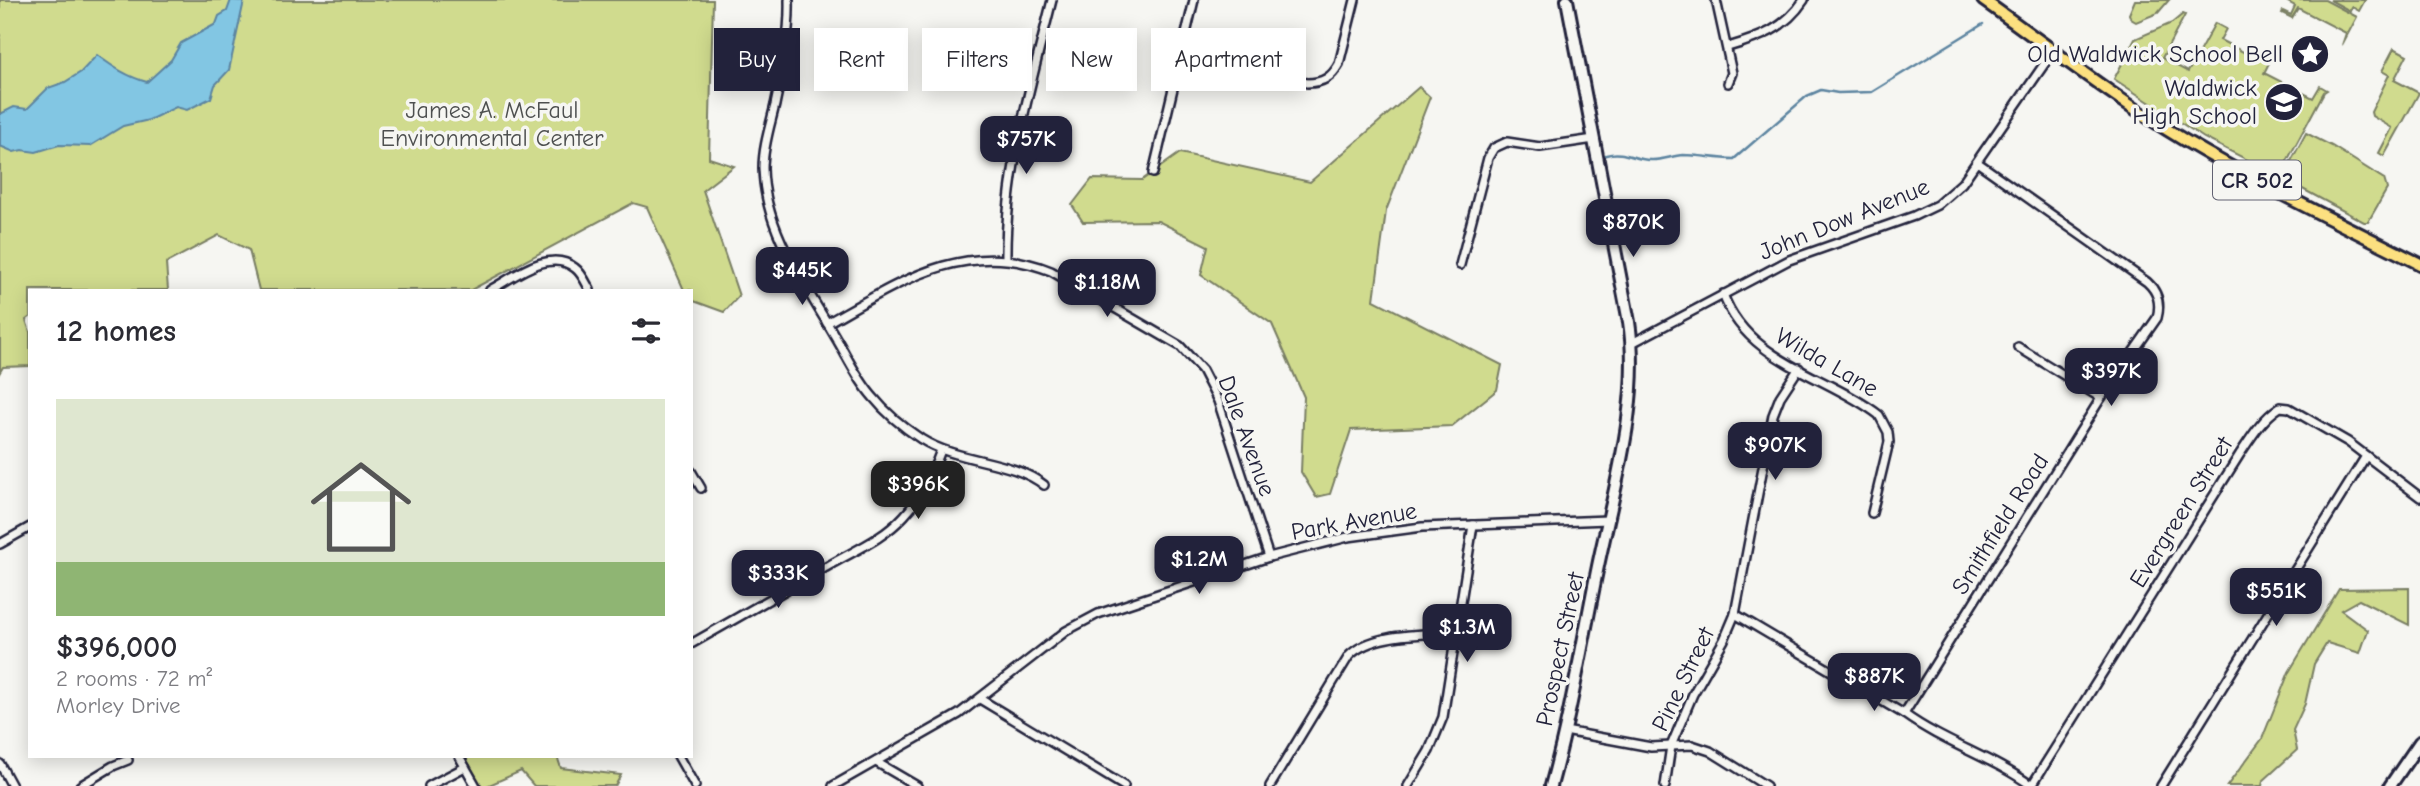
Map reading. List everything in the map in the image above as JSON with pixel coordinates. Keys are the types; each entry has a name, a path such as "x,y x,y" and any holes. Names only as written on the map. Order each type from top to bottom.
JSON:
{"main road":[{"name":"Prospect Street","path":"1551,786 1565,732 1632,387 1632,343 1567,0"},
{"name":"CR 502","path":"1983,0 2183,139 2231,167 2420,264"},
{"path":"2390,786 2420,741"}],"street":[{"path":"1006,259 1011,181 1029,92 1052,0"},
{"path":"1188,28 1194,0"},
{"path":"1306,83 1324,81 1335,72 1354,0"},
{"path":"1716,0 1732,73 1728,83"},
{"path":"1728,47 1760,38 1777,28 1804,0"},
{"path":"789,3 784,63 765,147 764,182 769,207 795,267 858,378 872,396 904,427 941,450 1035,477 1044,485"},
{"name":"John Dow Avenue","path":"1632,343 1788,260 1924,212 1953,192 1977,162 2053,50"},
{"path":"1153,173 1173,91"},
{"path":"1460,265 1488,158 1494,148 1507,142 1540,148 1594,139"},
{"name":"Smithfield Road","path":"1904,714 2101,398 2157,318 2159,301 2147,282 1977,162"},
{"name":"Dale Avenue","path":"827,323 874,296 935,268 968,260 1006,259 1051,271 1180,346 1202,370 1218,401 1269,557"},
{"path":"492,289 549,261 562,261 574,267 589,289"},
{"name":"Wilda Lane","path":"1723,294 1733,317 1754,341 1871,409 1884,422 1889,442 1872,513"},
{"path":"2018,347 2101,398"},
{"name":"Pine Street","path":"1665,786 1671,746 1693,695 1724,640 1735,614 1773,415 1780,397 1799,368"},
{"name":"Evergreen Street","path":"2032,786 2239,454 2271,412 2280,407 2289,408 2347,442 2420,497"},
{"path":"693,643 872,543 904,516 926,486 941,450"},
{"path":"2161,786 2366,456"},
{"path":"693,474 701,488"},
{"name":"Park Avenue","path":"832,786 959,714 1066,631 1082,622 1269,557 1360,535 1409,528 1608,520"},
{"path":"1408,786 1429,751 1443,717 1473,525"},
{"path":"0,544 28,528"},
{"path":"1735,614 1928,731 2003,767 2032,786"},
{"path":"1270,786 1349,656 1356,649 1374,640 1457,632"},
{"path":"980,699 1124,786"},
{"path":"1565,732 1651,747 1692,744 1710,751 1766,786"},
{"path":"460,758 476,786"},
{"path":"679,758 695,786"},
{"path":"80,786 128,760"},
{"path":"876,762 917,786"},
{"path":"0,764 12,786"},
{"path":"429,786 465,767"}],"green space":[{"name":"James A. McFaul Environmental Center","path":"0,0 713,0 709,158 734,166 703,190 739,296 724,312 693,301 693,289 684,289 647,207 633,203 473,289 259,289 249,250 219,235 166,263 168,289 28,289 28,366 3,367 0,372"},
{"path":"2135,0 2169,0 2158,13 2136,22 2129,14"},
{"path":"2325,0 2357,17 2342,45 2346,33 2298,8 2292,18 2282,13 2283,11 2291,15 2295,6 2288,2"},
{"path":"2330,0 2365,0 2359,11 2352,7 2350,11"},
{"path":"2185,15 2162,58 2188,72 2215,23 2226,29 2220,40 2251,56 2255,50 2271,59 2264,73 2313,98 2320,86 2327,90 2279,176 2204,138 2114,79 2135,39 2172,23"},
{"path":"2394,48 2407,55 2394,80 2419,93 2384,156 2379,153 2392,128 2372,116 2371,112 2389,75 2382,71"},
{"path":"1419,87 1430,97 1386,211 1374,300 1502,365 1497,390 1452,426 1351,430 1330,494 1316,497 1301,472 1304,397 1272,324 1201,275 1208,246 1158,221 1083,222 1072,205 1092,179 1142,180 1180,153 1310,182"},
{"path":"2306,133 2384,179 2387,189 2368,222 2282,178"},
{"path":"2409,588 2409,625 2359,600 2341,610 2368,630 2360,653 2327,643 2314,664 2305,704 2293,730 2297,750 2263,781 2262,786 2227,786 2262,739 2289,672 2339,589"},
{"path":"467,758 558,758 561,768 621,775 615,786 534,786 521,771 487,786 479,786 463,761"}],"water":[{"path":"231,0 244,1 229,70 215,85 211,98 187,110 176,107 149,120 123,126 90,146 59,145 36,152 14,152 0,146 0,114 14,107 27,109 48,88 81,72 97,55 121,71 147,82 171,60 181,43 216,24 219,16 227,11"}],"waterway":[{"path":"1606,155 1623,154 1650,160 1683,155 1734,159 1807,96 1821,90 1838,93 1872,92 1983,24"}],"place":[{"name":"Old Waldwick School Bell","path":"2310,54"},
{"name":"Waldwick High School","path":"2284,102"}]}
